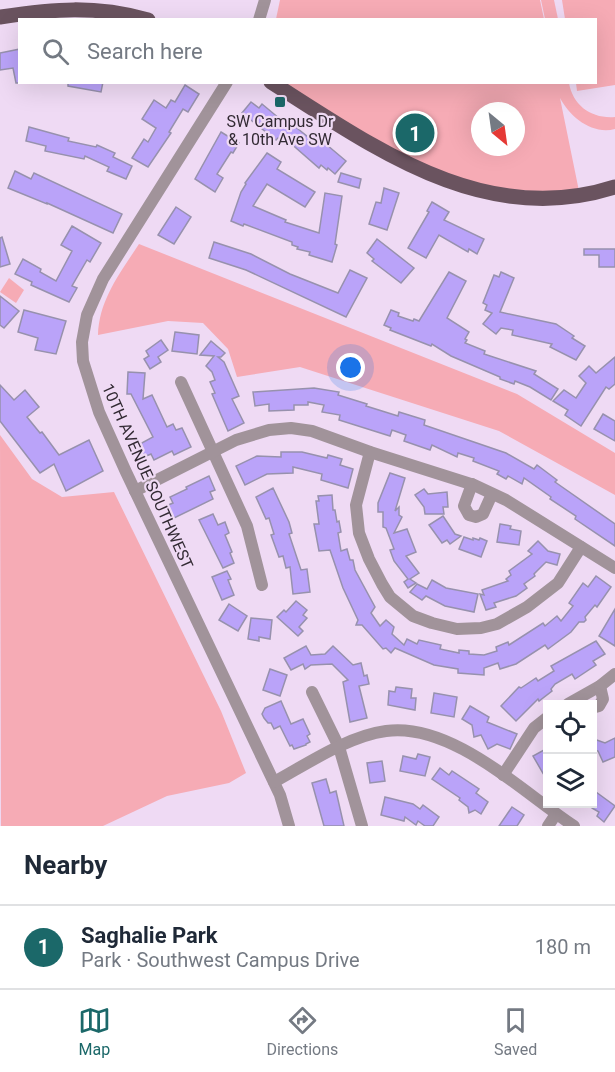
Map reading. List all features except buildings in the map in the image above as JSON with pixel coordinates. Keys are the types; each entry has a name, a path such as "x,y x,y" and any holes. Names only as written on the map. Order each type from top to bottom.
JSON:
{"main road":[{"path":"0,17 57,9 94,9 141,18"},
{"path":"274,84 327,120 378,150 448,183 506,196 534,199 561,199 615,187"}],"street":[{"path":"260,18 265,0"},
{"name":"10TH AVENUE SOUTHWEST","path":"226,84 103,279 87,315 82,342 83,362 99,412 163,554 280,795 289,826"},
{"path":"181,382 246,526 262,585"},
{"path":"135,491 236,440 269,430 291,428 312,431 472,484 615,568"},
{"path":"370,452 356,505 359,533 369,560 390,597 413,616 457,628 481,628 497,624 527,607 558,583 581,547"},
{"path":"472,484 464,506 469,515 476,517 483,514 492,494"},
{"path":"580,700 615,674"},
{"path":"597,707 603,699 600,686"},
{"path":"312,692 339,747 362,826"},
{"path":"503,775 534,728 543,721"},
{"path":"274,782 339,747 385,731 402,730 427,734 463,749 574,826"},
{"path":"548,826 556,814"}],"shaded area":[{"path":"280,0 540,0 544,18 276,18"},
{"path":"541,0 554,0 558,18 545,18"},
{"path":"562,0 615,0 615,85 577,91 576,84 597,84 597,18 565,18"},
{"path":"282,84 569,84 575,98 585,109 599,116 615,117 615,129 590,127 576,118 560,98 580,196 448,183"},
{"path":"139,244 517,394 615,453 615,495 499,431 300,367 237,377 228,349 203,323 168,321 98,335 106,298"},
{"path":"9,278 24,290 16,303 0,292"},
{"path":"0,435 32,479 62,497 114,492 221,711 246,773 229,783 167,796 103,826 1,826"}],"place":[{"name":"SW Campus Dr & 10th Ave SW","path":"280,102"},
{"name":"Saghalie Park","path":"415,133"}]}
